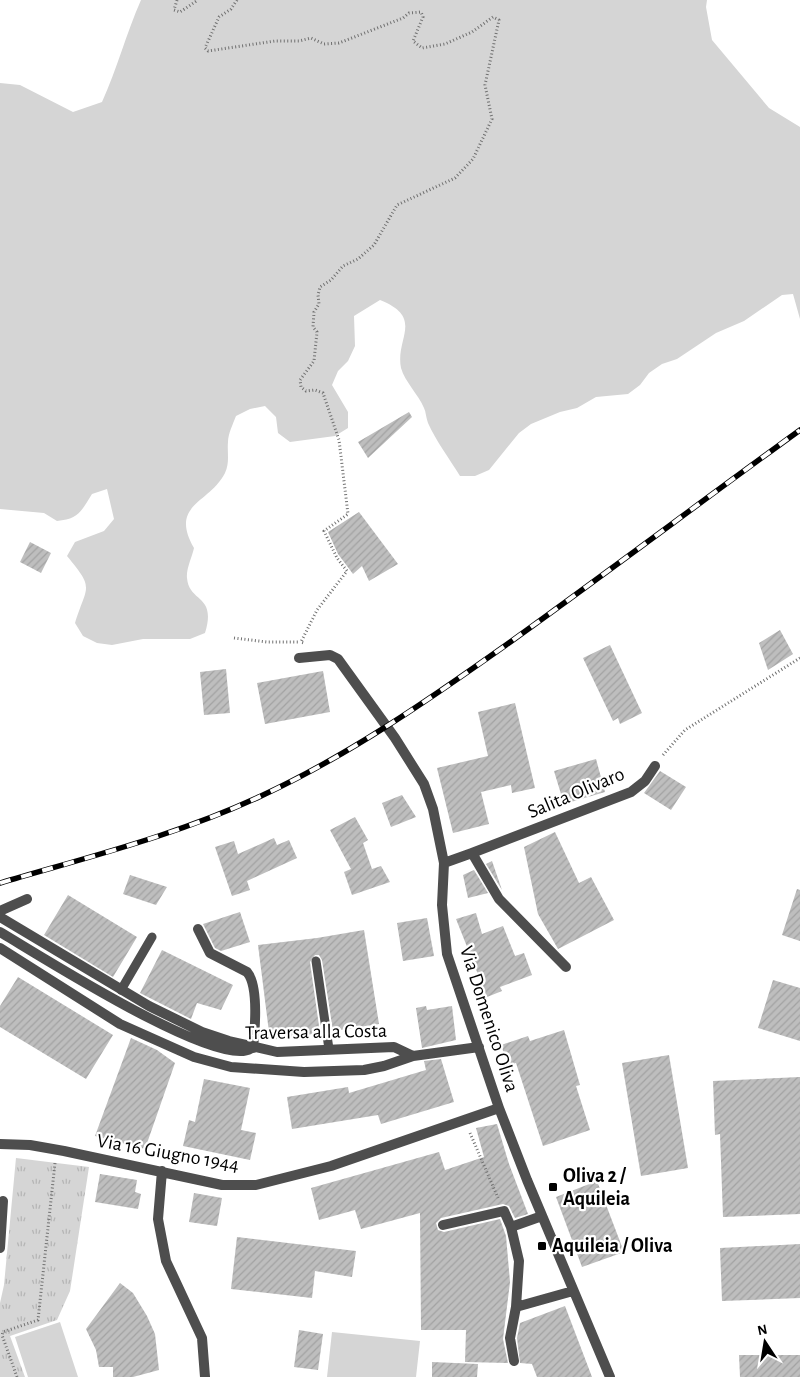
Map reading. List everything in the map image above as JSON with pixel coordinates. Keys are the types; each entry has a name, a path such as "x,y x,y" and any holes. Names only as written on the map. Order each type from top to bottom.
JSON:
{"street":[{"name":"Via Domenico Oliva","path":"299,658 330,655 338,659 349,672 424,784 433,809 444,863 442,905 448,954 499,1108 573,1291"},
{"name":"Salita Olivaro","path":"444,863 631,792 655,766"},
{"path":"472,853 499,899 566,967"},
{"path":"0,911 26,899"},
{"path":"0,918 121,990 202,1032 253,1048 255,1016 252,977 247,972 210,953 198,928"},
{"name":"Traversa alla Costa","path":"0,932 135,1012 188,1037 237,1051 247,1051 253,1048 277,1052 394,1047 412,1056 479,1047"},
{"path":"0,948 120,1024 194,1057 232,1067 304,1072 364,1070 384,1066 412,1056"},
{"name":"Via 16 Giugno 1944","path":"0,1144 30,1145 222,1185 256,1185 330,1166 499,1108"},
{"path":"162,1171 158,1219 166,1261 202,1338 205,1377"},
{"path":"0,1248 3,1201"},
{"path":"443,1225 504,1211 511,1227 519,1261 516,1307 510,1338 514,1361"},
{"path":"511,1227 542,1216"},
{"path":"516,1307 573,1291 610,1377"}],"lane":[{"path":"121,990 152,937"},
{"path":"316,960 328,1049"}],"path":[{"path":"177,0 174,10 180,12 198,0"},
{"path":"237,0 231,9 219,18 205,48 208,51 275,41 299,41 312,38 324,44 338,43 403,18 409,13 421,12 423,17 413,41 422,48 445,44 472,32 493,17 499,20 485,85 492,119 473,158 455,178 397,205 374,245 358,259 343,266 331,280 320,287 318,295 319,304 314,312 313,327 317,332 314,360 300,380 301,386 306,390 315,390 323,393 339,440 348,514 324,531 337,558 347,571 317,610 301,642"},
{"path":"234,638 268,642 301,642 307,644"},
{"path":"655,766 685,730 800,658"},
{"path":"465,1121 504,1211"},
{"path":"17,1377 1,1334 38,1320 56,1150"}],"green space":[{"path":"141,0 707,0 706,7 712,40 769,108 800,127 800,319 793,294 782,295 744,321 716,333 677,359 662,364 649,373 640,385 628,394 596,397 577,408 560,412 531,424 519,433 489,470 475,476 460,476 435,436 428,423 425,410 401,368 400,357 405,322 401,314 394,307 380,300 354,316 355,346 348,361 338,371 332,385 348,412 348,428 335,436 290,442 278,433 276,417 265,406 250,409 236,416 229,436 227,469 210,492 194,506 186,522 187,533 194,548 188,567 187,578 192,592 201,600 208,611 205,633 190,639 143,639 112,645 97,643 83,636 75,623 86,588 82,575 67,556 75,542 104,531 114,519 107,489 92,494 78,514 64,520 57,521 44,513 0,509 0,83 20,85 73,112 102,102"},
{"path":"16,1158 89,1167 70,1291 57,1320 10,1336 25,1377 0,1377 0,1303 4,1285"},
{"path":"60,1322 78,1377 28,1377 15,1337"},
{"path":"332,1332 420,1341 416,1377 327,1377"}],"building":[{"path":"409,412 412,417 368,458 358,442"},
{"path":"359,512 398,564 369,581 362,566 353,574 338,554 328,532"},
{"path":"30,542 51,553 41,573 20,562"},
{"path":"780,630 793,654 768,670 759,643"},
{"path":"610,645 642,713 620,724 618,718 613,721 583,658"},
{"path":"226,669 230,713 204,715 200,672"},
{"path":"323,671 330,712 265,724 257,683"},
{"path":"515,703 535,788 512,793 511,785 481,792 489,824 453,833 437,768 488,756 478,712"},
{"path":"596,759 605,792 564,804 554,771"},
{"path":"660,771 686,787 671,810 644,793"},
{"path":"402,795 416,817 391,827 382,803"},
{"path":"355,817 368,840 363,843 372,869 381,866 390,882 352,895 344,872 351,869 330,830"},
{"path":"555,832 579,883 591,877 614,920 558,949 538,914 524,847"},
{"path":"274,838 277,845 289,840 297,858 247,881 250,890 232,896 215,847 234,841 238,854"},
{"path":"492,861 502,890 486,864"},
{"path":"474,870 488,893 468,898 463,875"},
{"path":"130,875 167,887 156,905 123,894"},
{"path":"797,889 800,890 800,941 782,935"},
{"path":"68,895 137,937 113,977 44,935"},
{"path":"240,912 250,942 221,951 215,948 203,924"},
{"path":"476,913 482,934 503,926 515,956 524,953 532,975 500,987 502,991 487,997 456,919"},
{"path":"427,918 434,956 403,961 397,923"},
{"path":"364,930 379,1024 333,1031 322,960 319,955 315,955 310,962 320,1033 270,1040 258,945"},
{"path":"162,950 233,985 221,1010 197,1003 191,1019 140,993"},
{"path":"18,977 113,1035 86,1079 0,1027 0,1006"},
{"path":"773,980 800,988 800,1041 758,1028"},
{"path":"426,1006 427,1010 452,1006 456,1040 422,1048 416,1008"},
{"path":"564,1030 580,1085 576,1086 590,1130 543,1146 516,1063 508,1065 501,1045 528,1036 530,1041"},
{"path":"131,1038 157,1050 175,1063 145,1149 95,1136"},
{"path":"669,1055 688,1168 641,1176 622,1063"},
{"path":"441,1059 454,1102 381,1124 378,1115 292,1129 287,1097 348,1087 349,1093 426,1070 424,1061"},
{"path":"800,1077 800,1214 723,1217 720,1134 715,1135 713,1081"},
{"path":"204,1079 250,1088 241,1130 256,1133 250,1160 183,1146 189,1120 195,1122"},
{"path":"497,1124 509,1164 528,1214 515,1218 509,1206 503,1204 441,1218 436,1223 438,1230 444,1232 500,1219 506,1236 510,1282 503,1339 508,1363 465,1362 466,1330 421,1330 420,1213 361,1229 355,1210 319,1220 311,1188 439,1152 445,1170 484,1157 476,1128"},
{"path":"100,1174 137,1180 135,1192 141,1194 138,1209 95,1202"},
{"path":"597,1181 624,1252 582,1267 556,1197"},
{"path":"194,1193 222,1198 217,1226 189,1222"},
{"path":"237,1237 356,1251 352,1277 315,1271 312,1298 231,1289"},
{"path":"800,1244 800,1298 722,1301 720,1248"},
{"path":"120,1283 133,1293 147,1316 155,1334 159,1370 133,1377 113,1377 113,1367 99,1367 96,1350 86,1329"},
{"path":"565,1306 592,1377 537,1377 532,1364 520,1363 517,1338 520,1323"},
{"path":"299,1330 323,1334 318,1370 294,1367"},
{"path":"739,1355 800,1355 800,1377 740,1377"},
{"path":"432,1362 478,1364 477,1377 432,1377"}],"railway":[{"path":"0,883 165,834 198,822 261,796 325,763 417,707 476,666 800,430"}],"place":[{"name":"Oliva 2 / Aquileia","path":"553,1187"},
{"name":"Aquileia / Oliva","path":"542,1246"}]}
